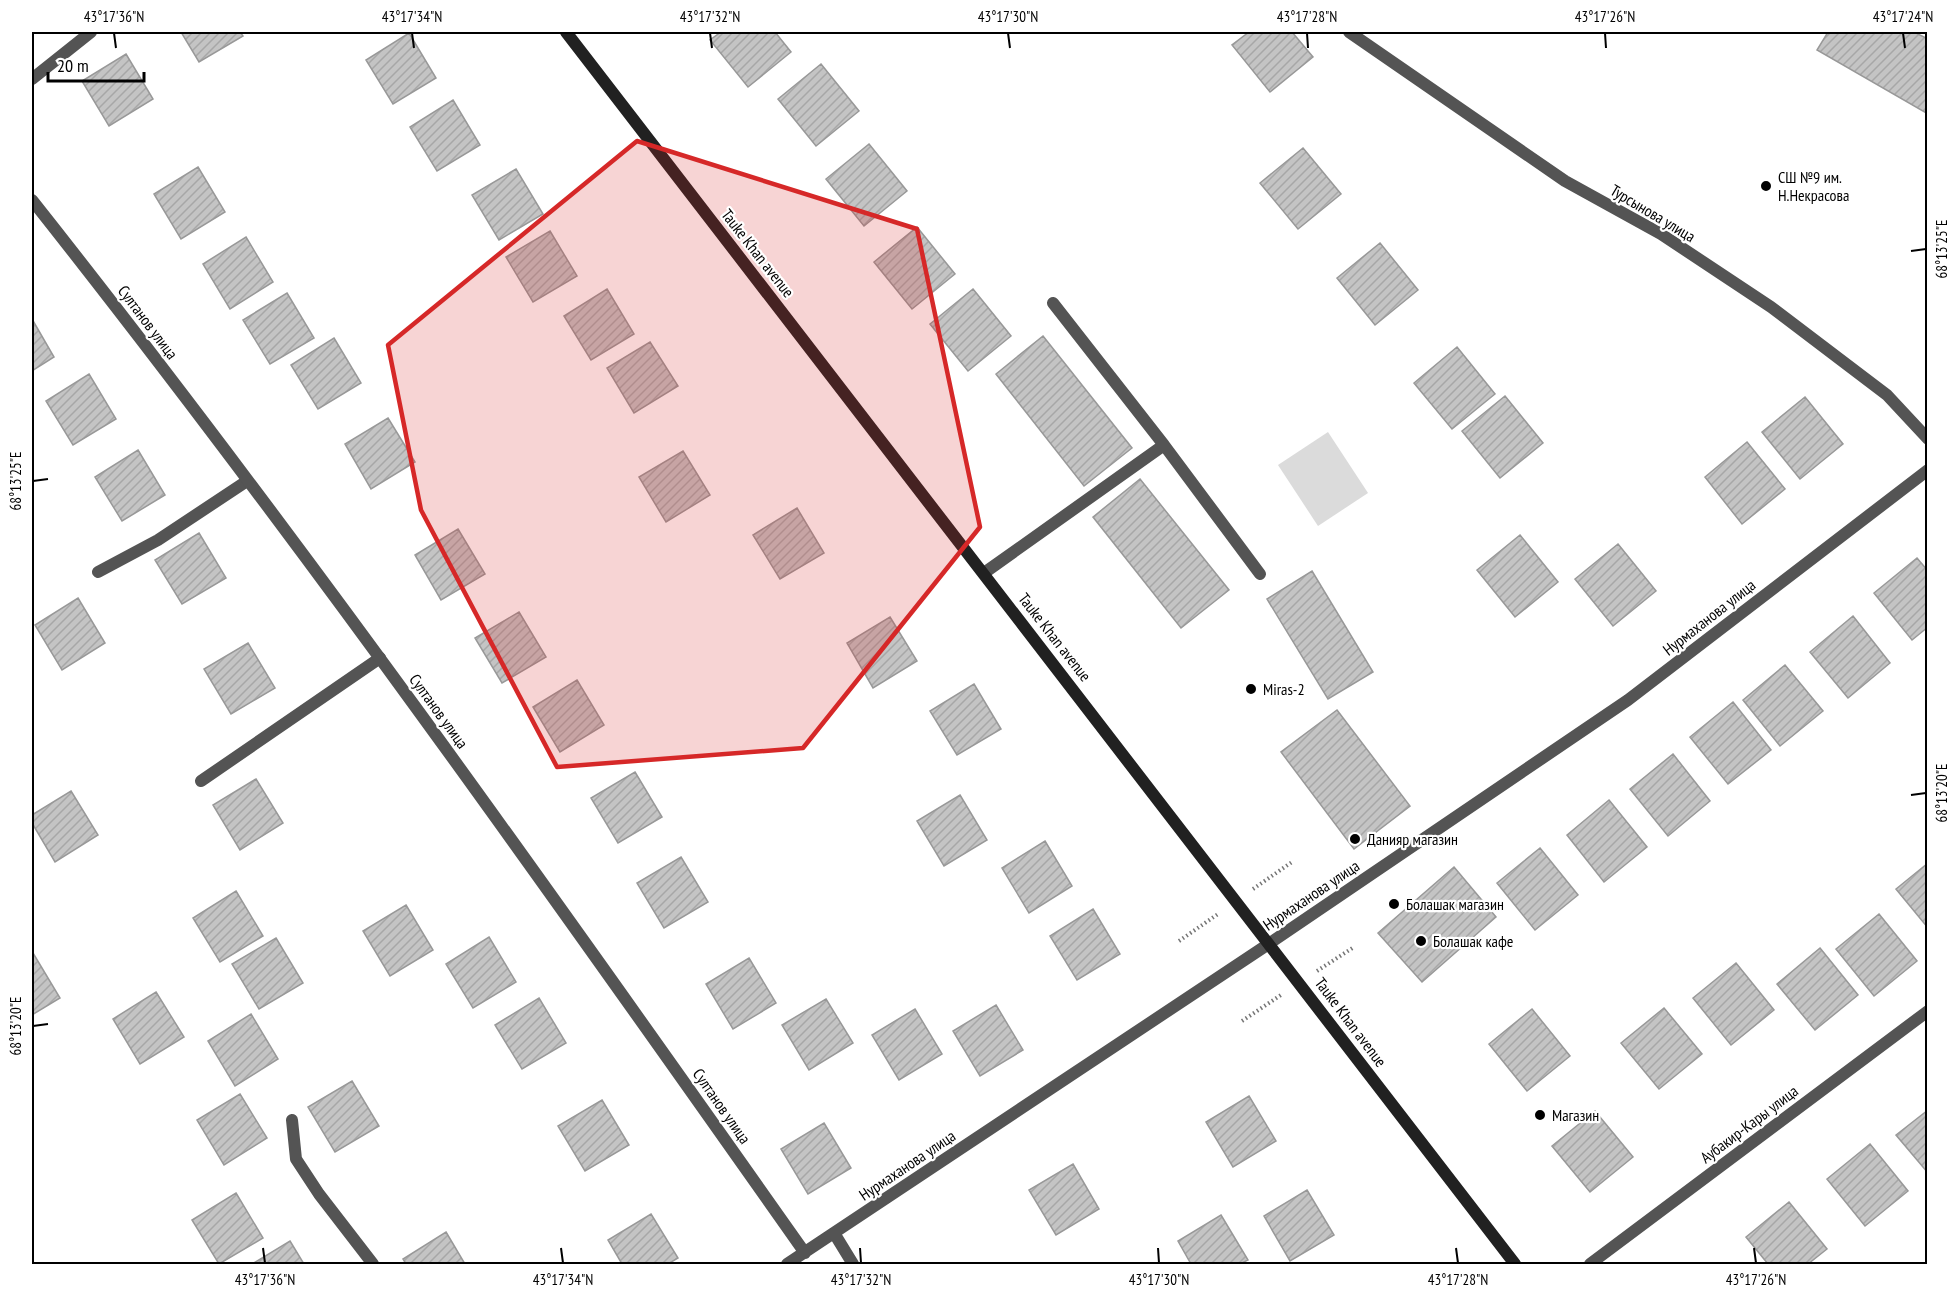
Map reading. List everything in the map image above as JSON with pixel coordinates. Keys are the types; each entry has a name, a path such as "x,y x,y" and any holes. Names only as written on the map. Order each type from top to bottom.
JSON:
{"street":[{"path":"32,79 91,32"},
{"name":"Tauke Khan avenue","path":"566,32 1515,1264"},
{"name":"Турсынова улица","path":"1349,32 1565,181 1661,234 1771,308 1887,395 1928,439"},
{"name":"Султанов улица","path":"32,200 380,658 572,922 805,1253"},
{"path":"1053,303 1164,445 1260,574"},
{"path":"984,573 1164,445"},
{"name":"Нурмаханова улица","path":"787,1264 1270,943 1628,700 1928,470"},
{"path":"98,572 158,540 247,481"},
{"path":"201,781 380,658"},
{"name":"Аубакир-Кары улица","path":"1590,1264 1928,1011"},
{"path":"292,1120 296,1159 319,1194 373,1264"},
{"path":"834,1233 853,1264"}],"highlighted area":[{"path":"637,141 917,229 980,527 803,748 557,767 421,510 388,345"}],"shaded area":[{"path":"1328,432 1368,493 1318,526 1278,465"}],"building":[{"path":"181,32 240,32 243,36 199,62"},
{"path":"721,32 775,32 791,52 748,87 710,40"},
{"path":"1249,32 1292,32 1313,57 1270,92 1232,45"},
{"path":"1828,32 1914,32 1928,39 1928,114 1817,50"},
{"path":"409,33 436,78 393,104 366,60"},
{"path":"126,54 153,99 109,126 82,81"},
{"path":"821,64 859,111 816,146 778,99"},
{"path":"453,100 480,145 437,171 410,127"},
{"path":"869,144 907,191 864,226 826,179"},
{"path":"1303,148 1341,194 1298,229 1260,183"},
{"path":"198,167 225,212 181,239 154,194"},
{"path":"516,169 543,214 499,240 472,195"},
{"path":"917,227 955,274 912,309 874,262"},
{"path":"550,231 577,276 533,302 506,257"},
{"path":"246,237 273,282 230,309 203,264"},
{"path":"1380,243 1418,290 1375,325 1337,278"},
{"path":"607,289 634,334 591,360 564,316"},
{"path":"973,289 1011,336 968,371 930,324"},
{"path":"287,293 314,338 270,364 243,320"},
{"path":"32,319 54,357 32,371"},
{"path":"1043,336 1132,448 1084,486 996,374"},
{"path":"334,338 361,383 318,409 291,365"},
{"path":"650,342 678,386 634,413 607,368"},
{"path":"1457,347 1495,394 1452,429 1414,383"},
{"path":"89,374 116,419 73,445 46,401"},
{"path":"1505,396 1543,443 1500,478 1462,431"},
{"path":"1805,397 1843,444 1800,479 1762,432"},
{"path":"388,418 415,462 371,489 345,444"},
{"path":"1747,442 1785,489 1742,524 1705,477"},
{"path":"138,450 165,495 122,521 95,477"},
{"path":"683,451 710,495 666,522 639,477"},
{"path":"1140,479 1229,590 1181,628 1093,517"},
{"path":"797,508 824,553 780,579 753,535"},
{"path":"458,529 485,574 441,600 415,555"},
{"path":"199,533 226,578 182,604 155,560"},
{"path":"1520,535 1558,582 1515,617 1477,570"},
{"path":"1618,544 1656,591 1613,626 1575,579"},
{"path":"1917,558 1928,571 1928,627 1912,640 1874,593"},
{"path":"1312,571 1373,672 1328,699 1267,599"},
{"path":"78,598 105,643 62,670 35,625"},
{"path":"519,612 546,657 502,683 475,638"},
{"path":"1853,616 1890,663 1848,698 1810,652"},
{"path":"890,617 917,661 873,688 847,643"},
{"path":"248,643 275,688 231,714 204,669"},
{"path":"1785,665 1823,711 1780,746 1743,700"},
{"path":"577,680 604,725 560,752 533,707"},
{"path":"974,684 1001,729 957,755 930,711"},
{"path":"1733,702 1771,750 1728,784 1690,737"},
{"path":"1337,710 1410,806 1354,849 1281,752"},
{"path":"1673,754 1710,801 1668,836 1630,789"},
{"path":"635,772 662,817 618,843 591,798"},
{"path":"256,779 283,823 240,850 213,805"},
{"path":"71,791 98,835 55,862 32,823 32,815"},
{"path":"960,795 987,840 944,866 917,821"},
{"path":"1609,800 1647,847 1604,882 1567,835"},
{"path":"1045,841 1072,886 1029,913 1002,868"},
{"path":"1540,848 1578,895 1535,930 1497,883"},
{"path":"681,857 708,902 664,928 637,883"},
{"path":"1928,863 1928,928 1896,889"},
{"path":"1454,867 1496,917 1422,982 1378,933"},
{"path":"236,891 263,936 220,962 193,918"},
{"path":"406,905 433,950 390,976 363,931"},
{"path":"1093,909 1120,954 1077,980 1050,936"},
{"path":"1879,914 1917,961 1874,996 1836,949"},
{"path":"489,937 516,982 473,1008 446,964"},
{"path":"276,938 303,983 259,1009 232,964"},
{"path":"1820,948 1858,995 1815,1030 1777,984"},
{"path":"32,954 60,998 32,1015"},
{"path":"749,958 776,1003 733,1029 706,984"},
{"path":"1736,963 1774,1010 1731,1045 1693,998"},
{"path":"156,992 184,1037 140,1064 113,1019"},
{"path":"539,998 566,1043 522,1069 495,1025"},
{"path":"826,999 853,1043 809,1070 782,1025"},
{"path":"996,1005 1023,1050 980,1076 953,1031"},
{"path":"1664,1008 1702,1054 1659,1089 1621,1043"},
{"path":"915,1009 942,1054 899,1080 872,1035"},
{"path":"1532,1009 1570,1056 1527,1091 1489,1044"},
{"path":"251,1014 278,1059 235,1086 208,1041"},
{"path":"352,1081 379,1126 335,1152 308,1107"},
{"path":"240,1094 267,1138 224,1165 197,1120"},
{"path":"1249,1096 1276,1141 1233,1167 1206,1122"},
{"path":"602,1100 629,1145 585,1171 558,1126"},
{"path":"1928,1110 1928,1173 1896,1135"},
{"path":"1595,1111 1633,1157 1590,1192 1552,1146"},
{"path":"824,1123 851,1168 808,1194 781,1149"},
{"path":"1870,1144 1908,1191 1865,1226 1827,1179"},
{"path":"1073,1164 1099,1209 1056,1235 1029,1190"},
{"path":"1307,1190 1334,1235 1290,1261 1264,1216"},
{"path":"236,1193 263,1238 219,1264 192,1220"},
{"path":"1789,1202 1827,1249 1808,1264 1768,1264 1746,1237"},
{"path":"651,1214 678,1258 668,1264 622,1264 608,1240"},
{"path":"1221,1215 1248,1260 1240,1264 1191,1264 1178,1241"},
{"path":"446,1232 465,1264 406,1264 403,1259"},
{"path":"290,1241 304,1264 252,1264"}],"place":[{"name":"СШ №9 им. Н.Некрасова","path":"1766,186"},
{"name":"Miras-2","path":"1251,689"},
{"name":"Данияр магазин","path":"1355,839"},
{"name":"Болашак магазин","path":"1394,904"},
{"name":"Болашак кафе","path":"1421,941"},
{"name":"Магазин","path":"1540,1115"}]}
